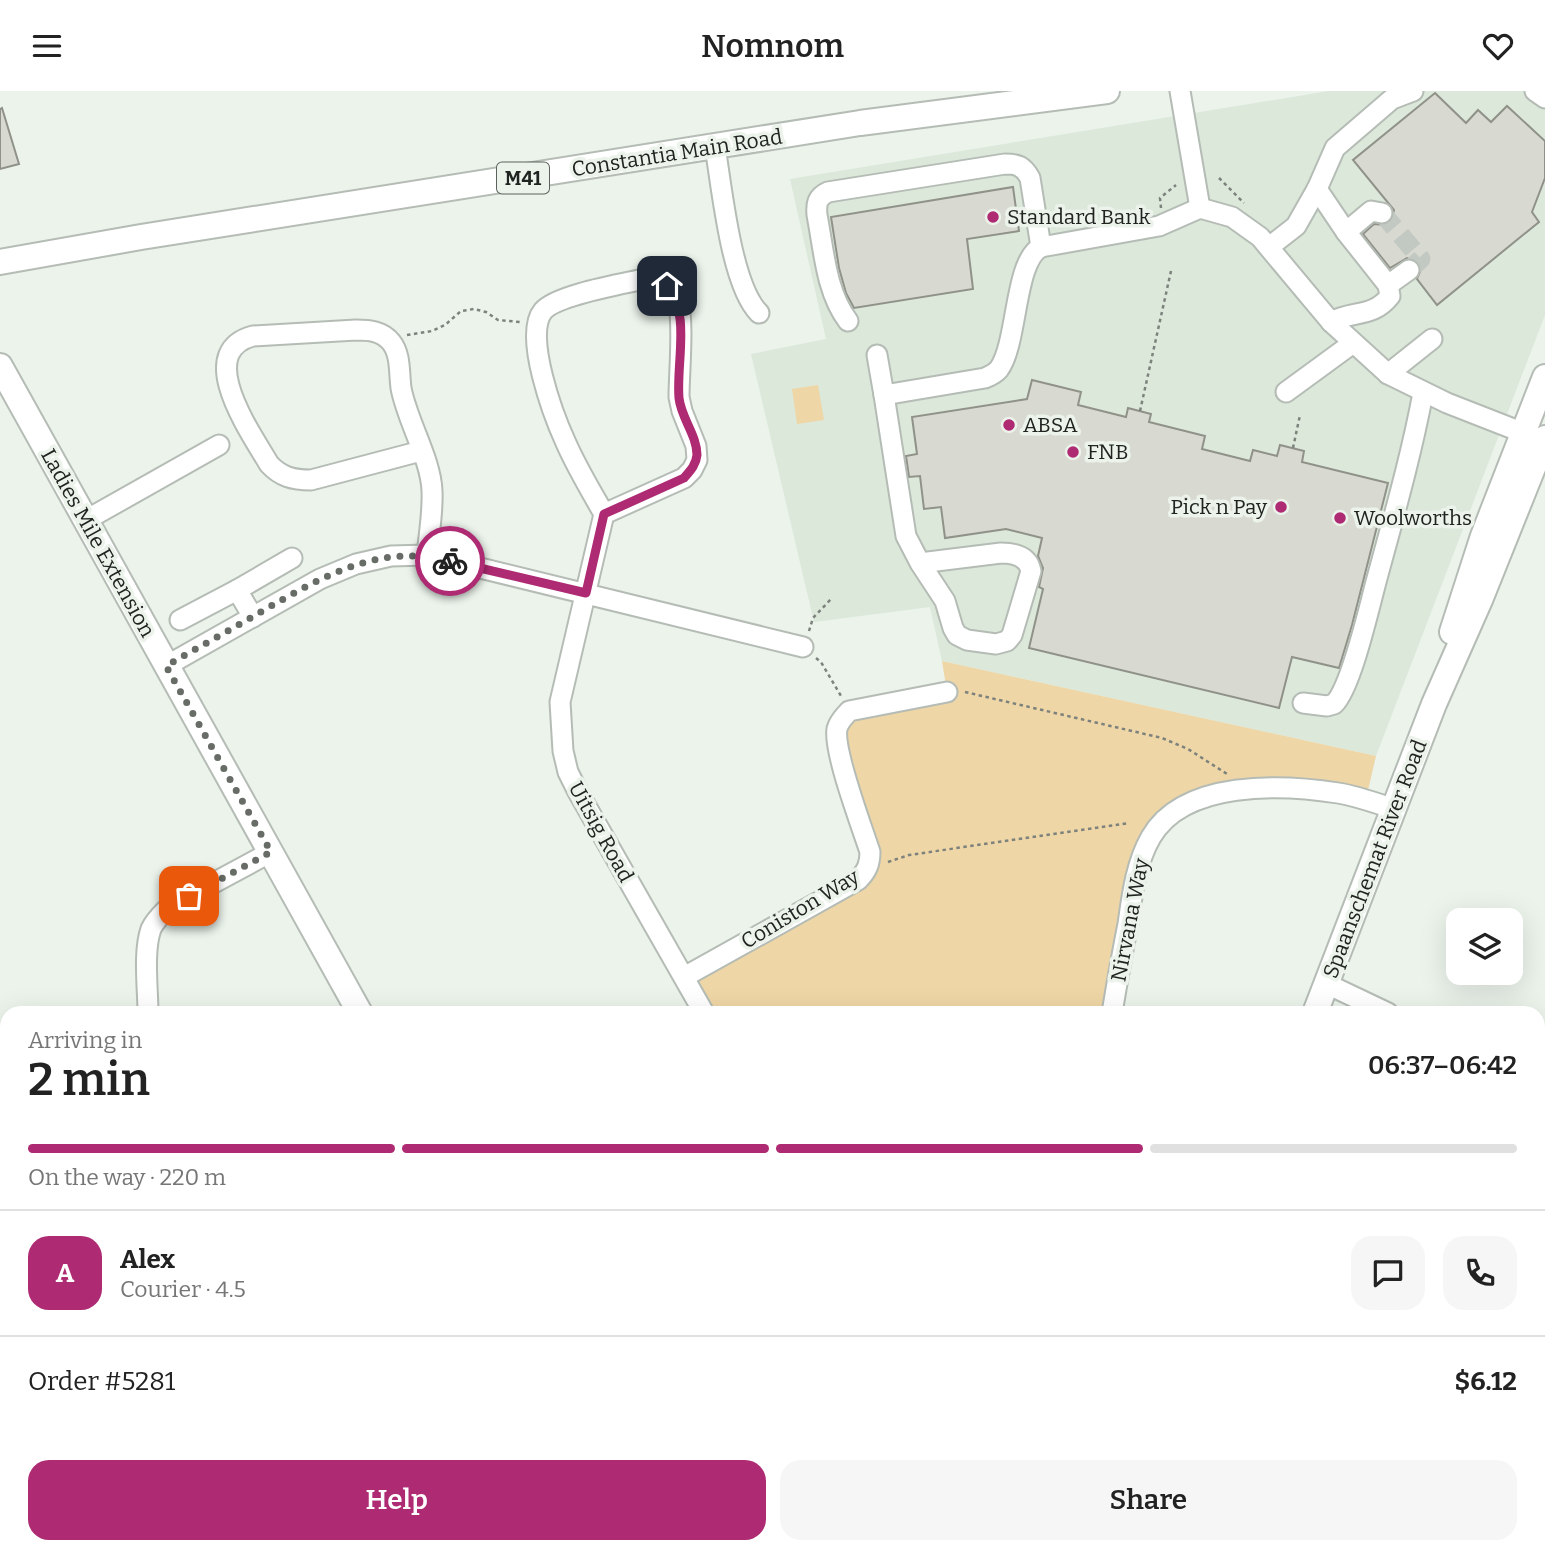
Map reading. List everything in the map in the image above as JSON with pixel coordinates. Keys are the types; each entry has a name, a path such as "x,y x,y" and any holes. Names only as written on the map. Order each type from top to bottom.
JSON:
{"main road":[{"name":"Constantia Main Road","path":"0,262 104,243 860,123 1107,91"},
{"name":"Ladies Mile Extension","path":"0,366 356,1006"},
{"name":"Spaanschemat River Road","path":"1318,1006 1434,704 1480,600 1539,438 1545,377"}],"street":[{"path":"1180,91 1200,208"},
{"path":"1269,247 1296,226 1335,148 1392,99 1413,91"},
{"path":"1535,91 1545,98"},
{"path":"715,147 741,281 751,305 759,313"},
{"path":"848,321 836,306 832,293 817,215 816,205 820,196 828,192 1016,164 1024,168 1030,178 1041,247"},
{"path":"1317,188 1346,232 1388,285 1390,296 1373,311 1342,316 1331,322"},
{"path":"884,395 995,374 1004,360 1027,266 1035,250 1159,226 1200,208 1216,210 1245,224 1269,247 1331,322 1388,374 1423,393 1539,438"},
{"path":"1346,232 1371,211 1382,213"},
{"path":"1388,285 1409,270"},
{"path":"644,279 657,280 667,286 678,302 679,397 696,446 697,460 684,478 604,514 566,444 558,423 541,372 536,326 541,312 549,305 566,298 644,279"},
{"path":"421,451 311,480 293,479 277,473 269,464 239,411 226,375 228,358 234,345 253,336 370,331 383,335 392,343 397,352 404,405 421,451 430,478 432,491 426,555"},
{"path":"1388,374 1432,339"},
{"path":"1286,392 1353,344"},
{"path":"877,355 906,536 920,563 945,601 957,635 967,640 996,644 1007,641 1012,635 1031,571 1026,560 1012,553 1001,553 920,563"},
{"path":"1303,703 1328,706 1334,704 1342,693 1362,634 1413,443 1423,393"},
{"path":"86,520 219,445"},
{"name":"Uitsig Road","path":"604,514 561,702 560,725 568,772 700,1006"},
{"path":"166,666 320,579 356,564 391,557 426,555 803,647"},
{"path":"180,620 292,558"},
{"path":"237,590 253,617"},
{"path":"849,711 947,692"},
{"name":"Coniston Way","path":"684,977 858,880 868,868 870,852 836,739 841,719 849,711"},
{"name":"Nirvana Way","path":"1113,1006 1138,868 1152,834 1173,812 1186,804 1240,789 1266,787 1341,793 1394,809"},
{"path":"148,1006 148,948 151,930 159,916 169,907 271,852"},
{"path":"1327,984 1373,1006"}],"path":[{"path":"1161,208 1160,198 1176,185"},
{"path":"1140,411 1171,271"},
{"path":"397,352 404,337 445,325 461,311 474,309 486,312 498,320 536,326"},
{"path":"1293,449 1300,415"},
{"path":"813,618 832,599"},
{"path":"803,647 821,662 849,711"},
{"path":"947,692 955,690 977,694 1161,738 1205,758 1228,774 1240,789"},
{"path":"868,868 909,855 1129,823"}],"shaded area":[{"path":"1329,91 1545,91 1545,315 1376,756 942,661 930,607 814,622 751,354 826,339 790,179"},
{"path":"818,385 824,420 797,424 792,389"},
{"path":"942,661 1376,756 1366,799 1343,793 1207,799 1153,837 1116,1006 701,1006 684,977 864,874 841,719 947,692"}],"building":[{"path":"1435,93 1466,123 1478,110 1491,122 1507,106 1545,141 1545,178 1532,212 1539,222 1437,305 1417,279 1421,269 1418,262 1407,258 1390,268 1363,234 1374,224 1385,225 1391,221 1394,210 1353,160"},
{"path":"2,108 19,164 0,169 0,109"},
{"path":"1013,187 1019,231 967,239 973,289 854,308 846,293 839,268 831,217"},
{"path":"1032,380 1081,392 1078,405 1126,417 1128,408 1151,414 1149,422 1205,436 1202,449 1250,461 1253,450 1277,456 1280,445 1304,451 1302,462 1388,483 1339,668 1292,657 1279,708 1029,648 1043,589 1039,587 1043,568 1038,556 1042,538 1006,529 945,538 941,507 924,509 920,476 909,477 906,456 917,454 912,417 1027,399"}],"tunnel":[{"path":"1382,213 1421,259 1409,270"}],"way so far":[{"path":"189,896 271,852 166,666 320,579 356,564 391,557 426,555 450,561"}],"place":[{"name":"Standard Bank","path":"993,217"},
{"name":"ABSA","path":"1009,425"},
{"name":"FNB","path":"1073,452"},
{"name":"Pick n Pay","path":"1281,507"},
{"name":"Woolworths","path":"1340,518"}],"route":[{"path":"450,561 586,593 604,514 684,478 692,470 697,460 696,446 679,397 680,312 675,295 667,286"}]}
